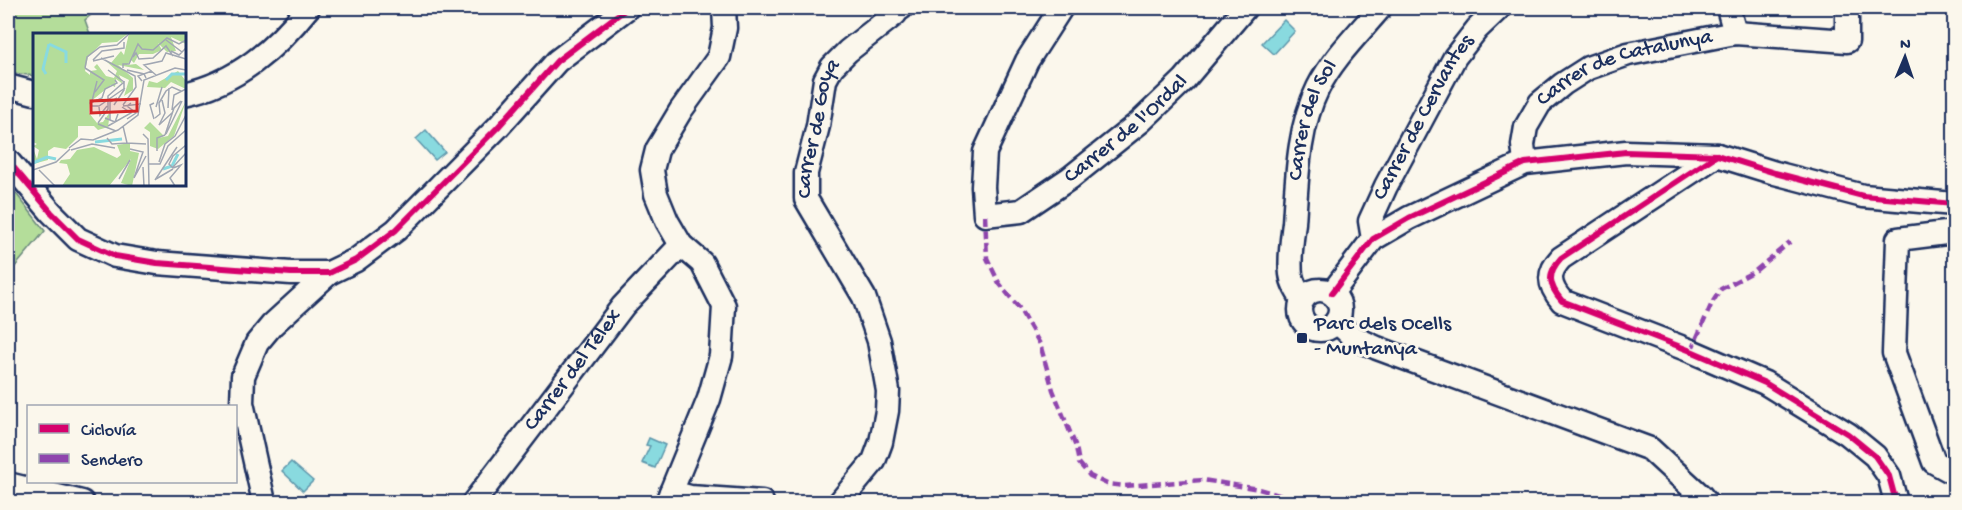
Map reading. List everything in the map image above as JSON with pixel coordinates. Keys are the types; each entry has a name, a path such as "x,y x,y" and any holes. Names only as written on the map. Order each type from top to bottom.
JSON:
{"street":[{"path":"186,93 213,86 249,66 286,35 308,8"},
{"path":"264,502 242,403 243,376 257,343 329,273 356,260 396,230 498,127 557,61 627,8"},
{"path":"724,8 725,28 719,57 681,110 657,150 652,170 656,194 666,221 681,245 702,263 724,306 721,356 709,399 669,497 762,502"},
{"name":"Carrer de Goya","path":"840,502 874,461 881,442 888,391 879,341 864,297 806,199 806,173 818,126 825,80 832,67 901,8"},
{"name":"Carrer de l'Ordal","path":"1061,8 1027,61 985,152 983,187 985,215 1021,211 1078,171 1140,122 1184,80 1245,8"},
{"name":"Carrer del Sol","path":"1302,299 1291,273 1291,252 1299,160 1308,116 1318,88 1336,59 1380,8"},
{"name":"Carrer de Cervantes","path":"1373,239 1370,221 1386,186 1450,67 1477,29 1499,8"},
{"path":"1728,8 1735,33"},
{"name":"Carrer de Catalunya","path":"1525,163 1523,145 1526,127 1540,103 1563,84 1588,68 1628,54 1735,33 1847,42 1847,8"},
{"path":"8,86 33,93"},
{"path":"1332,293 1373,239 1409,218 1525,163 1626,152 1717,155 1863,196 1954,204"},
{"path":"1717,155 1562,258 1553,267 1551,276 1555,293 1562,301 1691,351 1765,383 1848,434 1875,456 1889,476 1896,502"},
{"path":"8,160 71,233 94,248 116,256 157,264 291,273 329,273"},
{"path":"1954,232 1898,239 1894,353 1934,462 1954,473"},
{"name":"Carrer del Télex","path":"474,502 623,306 681,245"},
{"path":"1316,290 1332,293 1338,298 1341,306 1341,315 1337,322 1331,328 1322,330 1311,328 1301,316 1302,299 1307,293 1316,290"},
{"path":"1337,322 1353,337 1377,348 1650,449 1706,502"},
{"path":"8,484 82,502"}],"green space":[{"path":"8,8 99,8 85,20 90,33 33,33 33,76 8,72"},
{"path":"8,183 45,231 8,275"}],"water":[{"path":"1284,20 1295,31 1274,54 1262,43"},
{"path":"426,130 445,152 435,160 416,139"},
{"path":"649,438 665,445 655,468 642,463 650,446 646,445"},
{"path":"291,462 313,481 303,491 282,471"}],"marked path":[{"path":"985,215 987,258 999,283 1019,308 1040,344 1053,390 1076,447 1079,463 1090,476 1107,484 1125,486 1203,480 1259,489 1302,502"},
{"path":"1691,351 1712,303 1721,289 1755,271 1790,242"}],"cycle path":[{"path":"8,161 51,212 78,239 115,256 157,263 291,273 329,273 356,260 396,230 498,127 557,61 627,8"},
{"path":"1332,293 1373,239 1409,218 1525,163 1626,152 1717,155 1863,196 1954,204"},
{"path":"1717,155 1561,258 1551,274 1554,290 1562,301 1691,351 1765,383 1848,434 1875,456 1889,476 1896,502"}],"place":[{"name":"Parc dels Ocells - Muntanya","path":"1302,338"}]}
